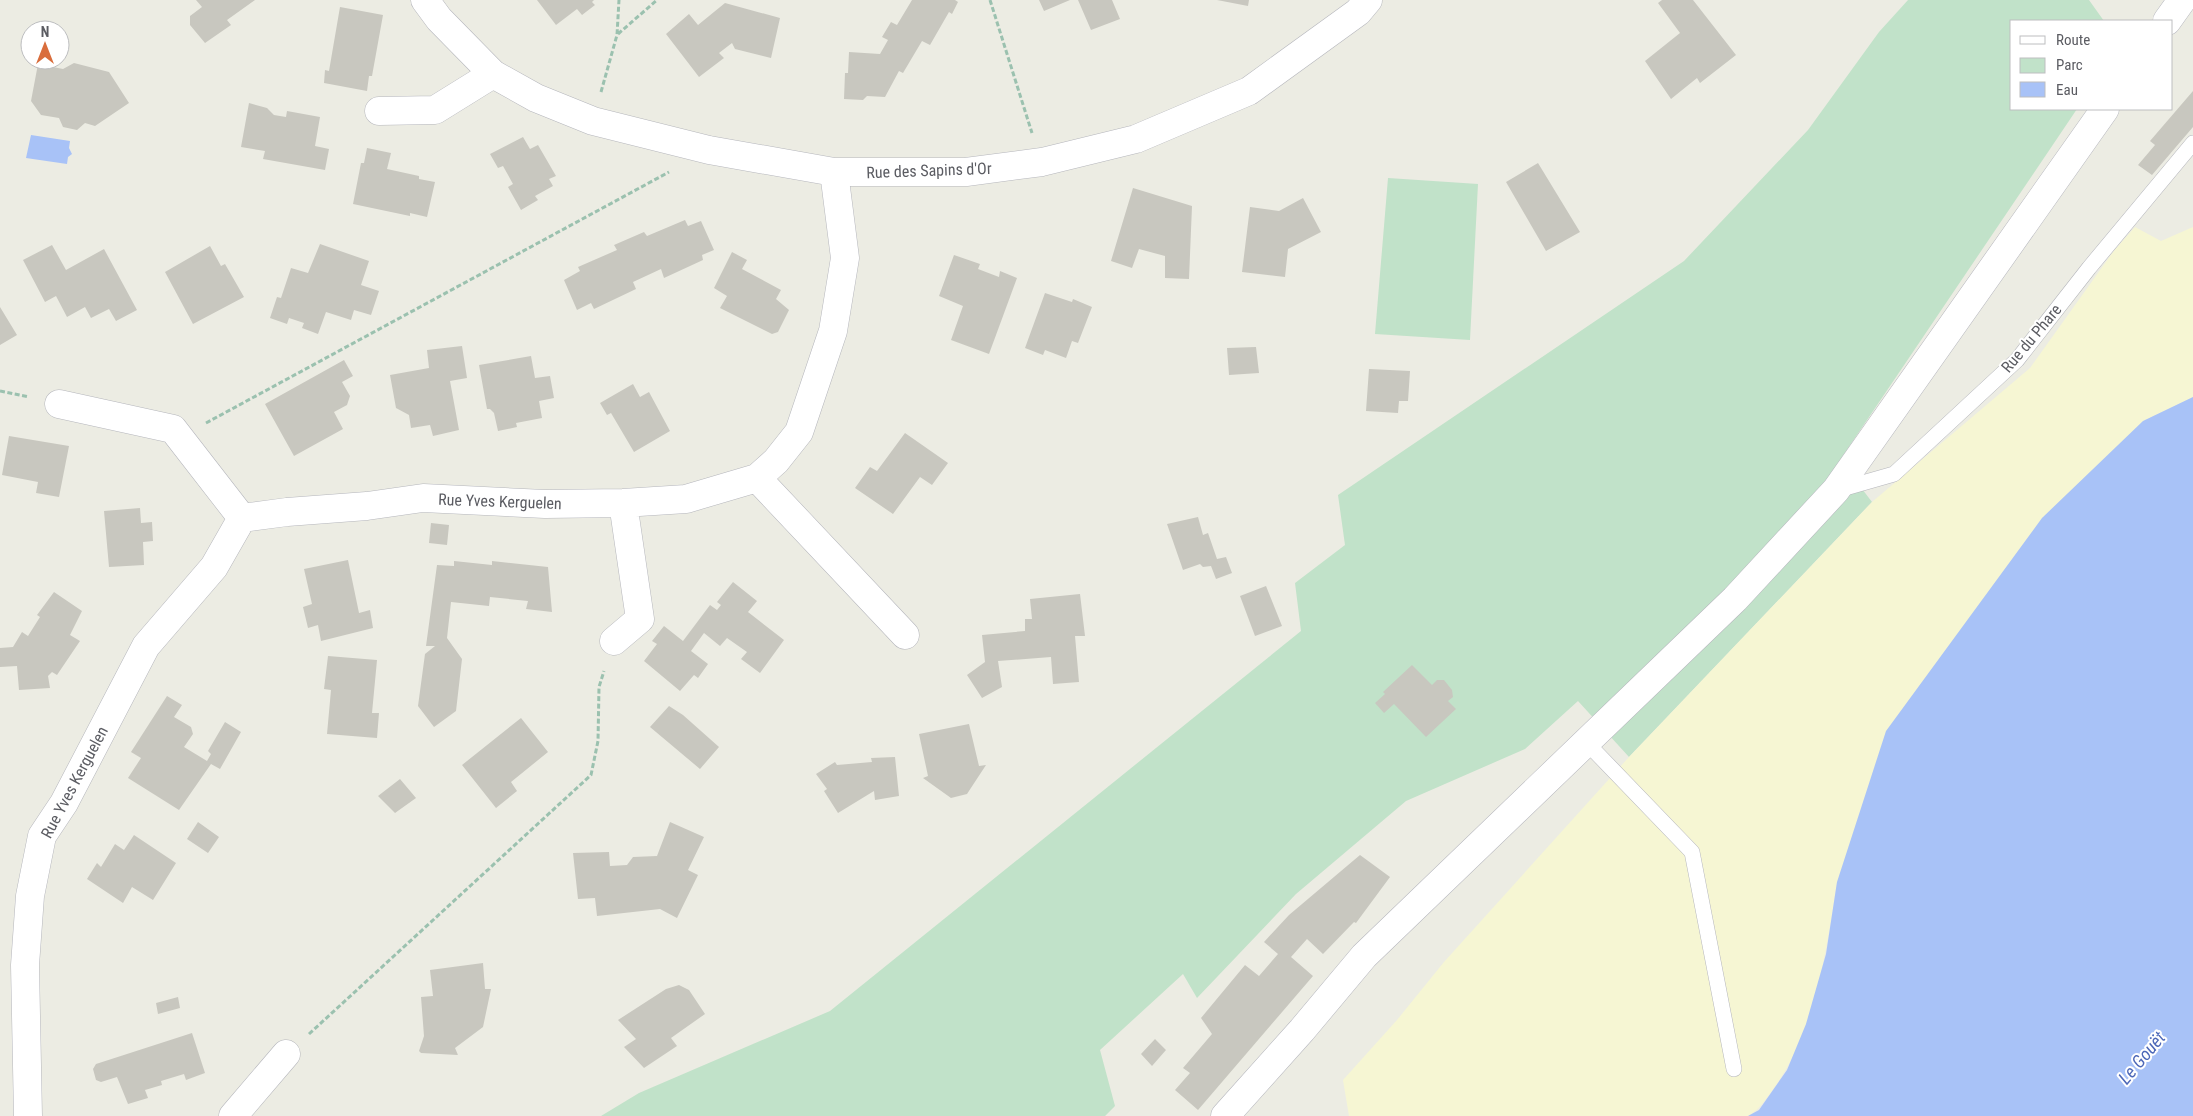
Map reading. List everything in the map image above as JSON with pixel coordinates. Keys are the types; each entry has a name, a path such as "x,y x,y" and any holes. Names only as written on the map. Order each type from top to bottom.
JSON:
{"street":[{"name":"Rue des Sapins d'Or","path":"425,0 439,19 493,74 536,98 593,121 709,150 834,172 966,172 1042,162 1136,139 1249,91 1358,12 1368,0"},
{"path":"2168,20 2182,0"},
{"path":"379,111 435,110 493,74"},
{"path":"1225,1116 1302,1030 1364,956 1735,599 1836,490 2104,110"},
{"name":"Rue Yves Kerguelen","path":"28,1116 25,964 30,896 42,836 64,803 146,646 214,568 242,518 287,512 367,506 423,498 545,504 623,503 686,499 757,478 776,461 799,432 833,331 845,258 834,172"},
{"path":"59,404 173,429 242,518"},
{"path":"757,478 905,634"},
{"path":"614,641 640,619 623,503"},
{"path":"233,1116 286,1054"}],"lane":[{"name":"Rue du Phare","path":"1836,490 1894,474 2017,360 2089,268 2193,143"},
{"path":"1586,742 1692,852 1734,1069"}],"path":[{"path":"593,121 617,35 619,0"},
{"path":"617,35 657,0"},
{"path":"990,0 1042,162"},
{"path":"180,437 709,150"},
{"path":"286,1054 591,775 598,741 599,687 614,641"}],"green space":[{"path":"1908,0 2089,0 2103,20 2010,20 2010,110 2076,110 1840,460 1872,502 1629,757 1578,701 1525,749 1406,801 1296,894 1197,998 1183,974 1100,1050 1115,1106 1105,1116 601,1116 639,1093 830,1011 1301,631 1295,583 1345,545 1338,495 1684,261 1808,130 1879,32"},
{"path":"1388,178 1478,184 1470,340 1375,334"}],"sand":[{"path":"2135,227 2161,241 2193,227 2193,397 2143,421 1837,882 1823,962 1809,1015 1800,1041 1788,1065 1762,1104 1748,1116 1349,1116 1343,1080 1397,1020 1444,962 1629,757 1872,502 2030,368 2113,252"}],"water":[{"path":"31,135 70,141 69,148 72,154 68,157 67,164 26,158"},
{"name":"Le Gouët","path":"2193,397 2193,1116 1748,1116 1759,1110 1787,1070 1806,1024 1826,954 1837,882 1886,731 2042,518 2143,421"}],"building":[{"path":"196,0 255,0 227,20 231,25 205,43 190,25 190,16 202,7"},
{"path":"537,0 594,0 592,2 595,5 582,15 577,9 556,25"},
{"path":"912,0 955,0 958,2 952,14 949,12 930,45 922,41 903,73 899,71 885,97 867,96 863,100 844,99 845,73 848,73 849,52 880,54 888,40 882,37 891,22 897,25"},
{"path":"1039,0 1070,0 1044,11"},
{"path":"1078,0 1112,0 1120,19 1091,30"},
{"path":"1217,0 1249,0 1248,6"},
{"path":"1662,0 1693,0 1736,55 1700,83 1697,78 1671,99 1645,61 1680,33 1658,3"},
{"path":"725,3 780,18 771,58 735,49 732,43 719,53 724,58 699,77 666,34 689,14 698,25"},
{"path":"340,7 383,15 372,76 369,76 367,91 324,83 325,70 329,71"},
{"path":"74,63 109,72 129,103 95,126 85,123 77,130 63,127 59,118 41,115 31,101 37,70 70,70 70,65"},
{"path":"2193,91 2193,127 2152,175 2138,165 2155,145 2150,141"},
{"path":"249,103 267,108 274,115 286,117 287,111 320,117 315,146 329,149 325,170 263,159 265,151 241,147"},
{"path":"523,137 530,149 538,145 556,176 549,179 553,186 535,196 538,200 521,210 508,187 513,184 503,166 498,168 490,154"},
{"path":"367,148 391,153 387,169 419,176 419,179 435,182 427,217 410,213 410,216 353,204 361,163 364,163"},
{"path":"1538,163 1580,232 1546,251 1506,182"},
{"path":"1133,188 1192,206 1189,279 1165,278 1165,256 1139,249 1132,268 1111,261"},
{"path":"1303,198 1321,232 1288,249 1285,277 1242,272 1250,207 1279,211"},
{"path":"685,220 688,226 701,221 714,250 702,255 703,260 664,278 661,269 633,282 636,289 594,309 591,303 577,310 564,280 580,271 578,267 617,250 614,245 644,232 647,236"},
{"path":"320,244 369,261 361,285 379,291 371,315 354,310 351,320 326,312 318,334 302,328 304,323 289,318 287,324 270,318 277,297 281,298 291,268 308,273"},
{"path":"52,245 66,270 104,249 137,310 116,321 109,309 91,318 85,307 67,317 56,296 45,302 23,260"},
{"path":"210,246 221,266 225,264 244,297 193,324 165,272"},
{"path":"732,252 747,260 742,269 781,290 776,299 789,310 778,332 772,334 720,308 727,296 714,288"},
{"path":"954,255 980,264 978,269 999,277 1000,271 1017,278 989,354 951,340 963,306 939,296"},
{"path":"1045,293 1072,302 1073,299 1092,307 1078,343 1072,341 1066,358 1045,350 1043,355 1025,348"},
{"path":"0,307 17,335 0,345"},
{"path":"462,346 467,378 450,381 459,430 433,436 430,425 411,428 409,415 396,408 390,375 429,368 427,350"},
{"path":"1256,347 1259,373 1229,375 1227,348"},
{"path":"531,356 535,378 550,376 554,398 539,401 542,418 516,423 517,427 498,431 494,413 487,409 479,365"},
{"path":"344,360 353,376 342,382 350,396 347,405 334,412 343,429 294,456 265,404"},
{"path":"1369,369 1410,371 1408,401 1399,401 1398,413 1366,411"},
{"path":"633,384 640,397 649,392 670,431 634,452 611,413 607,415 600,403"},
{"path":"905,433 948,463 932,485 920,477 893,514 855,488 870,467 877,471"},
{"path":"9,436 69,446 59,497 36,493 38,482 2,475"},
{"path":"140,508 141,523 152,522 153,541 143,542 144,565 109,567 104,511"},
{"path":"1198,517 1203,535 1208,533 1217,559 1226,557 1232,573 1216,579 1211,566 1203,567 1200,564 1183,570 1167,524"},
{"path":"431,523 449,525 447,545 429,543"},
{"path":"348,560 359,613 370,610 373,628 321,641 318,625 308,628 303,607 312,604 304,569"},
{"path":"454,561 492,565 492,561 548,567 552,612 526,609 528,601 490,597 489,606 451,602 447,638 462,659 456,711 434,727 418,706 425,654 435,646 426,646 437,565 454,566"},
{"path":"733,582 757,601 748,612 784,640 760,673 741,659 747,652 727,638 720,646 704,633 691,651 708,664 698,678 694,675 680,691 644,661 657,644 652,641 664,626 683,641 710,605 717,610 721,605 717,602"},
{"path":"1266,586 1282,626 1255,636 1240,596"},
{"path":"54,592 82,611 70,635 80,641 57,675 52,672 48,676 50,688 19,690 17,666 0,667 0,648 13,647 22,632 28,636 40,617 37,615"},
{"path":"1080,594 1085,636 1075,636 1079,682 1053,684 1051,657 998,661 1002,687 982,698 967,675 985,662 982,635 1025,631 1025,619 1032,619 1030,599"},
{"path":"328,656 377,660 372,713 379,713 377,738 327,734 331,690 324,689"},
{"path":"1412,665 1432,685 1437,680 1444,680 1452,690 1453,697 1448,701 1456,709 1426,737 1394,704 1384,713 1375,703 1385,694 1383,692"},
{"path":"167,696 182,705 174,717 191,727 193,734 184,747 207,761 211,754 208,751 225,722 241,732 220,769 211,764 179,810 128,778 141,758 131,752"},
{"path":"669,706 683,715 719,747 700,769 650,727"},
{"path":"521,718 548,752 511,782 517,791 496,808 462,765"},
{"path":"969,724 979,766 986,765 967,794 951,798 923,778 928,776 919,734"},
{"path":"895,757 899,796 875,800 874,791 838,813 824,791 827,789 816,774 835,762 837,765 872,762 871,758"},
{"path":"400,779 416,798 395,813 378,796"},
{"path":"198,822 219,837 208,853 187,839"},
{"path":"670,822 704,837 688,870 698,875 677,918 660,909 597,916 595,898 578,899 573,853 609,852 610,866 627,865 633,857 657,856"},
{"path":"134,835 176,863 153,900 132,887 123,903 87,879 97,863 101,867 115,844 124,850"},
{"path":"1360,855 1390,877 1356,923 1354,922 1323,954 1307,939 1291,957 1313,976 1198,1110 1175,1090 1190,1073 1183,1068 1212,1034 1201,1018 1245,965 1259,976 1278,954 1264,942 1289,915"},
{"path":"483,963 485,989 491,989 483,1027 455,1048 458,1055 421,1053 419,1051 424,1036 421,997 433,996 430,970"},
{"path":"679,985 689,990 705,1014 671,1038 677,1046 644,1068 624,1047 636,1039 618,1020 666,989"},
{"path":"178,997 180,1008 158,1014 156,1003"},
{"path":"192,1033 205,1073 186,1080 184,1074 161,1081 162,1085 145,1090 148,1098 128,1104 117,1077 101,1082 96,1080 93,1069 96,1064"},
{"path":"1155,1039 1166,1050 1152,1066 1141,1054"}]}
